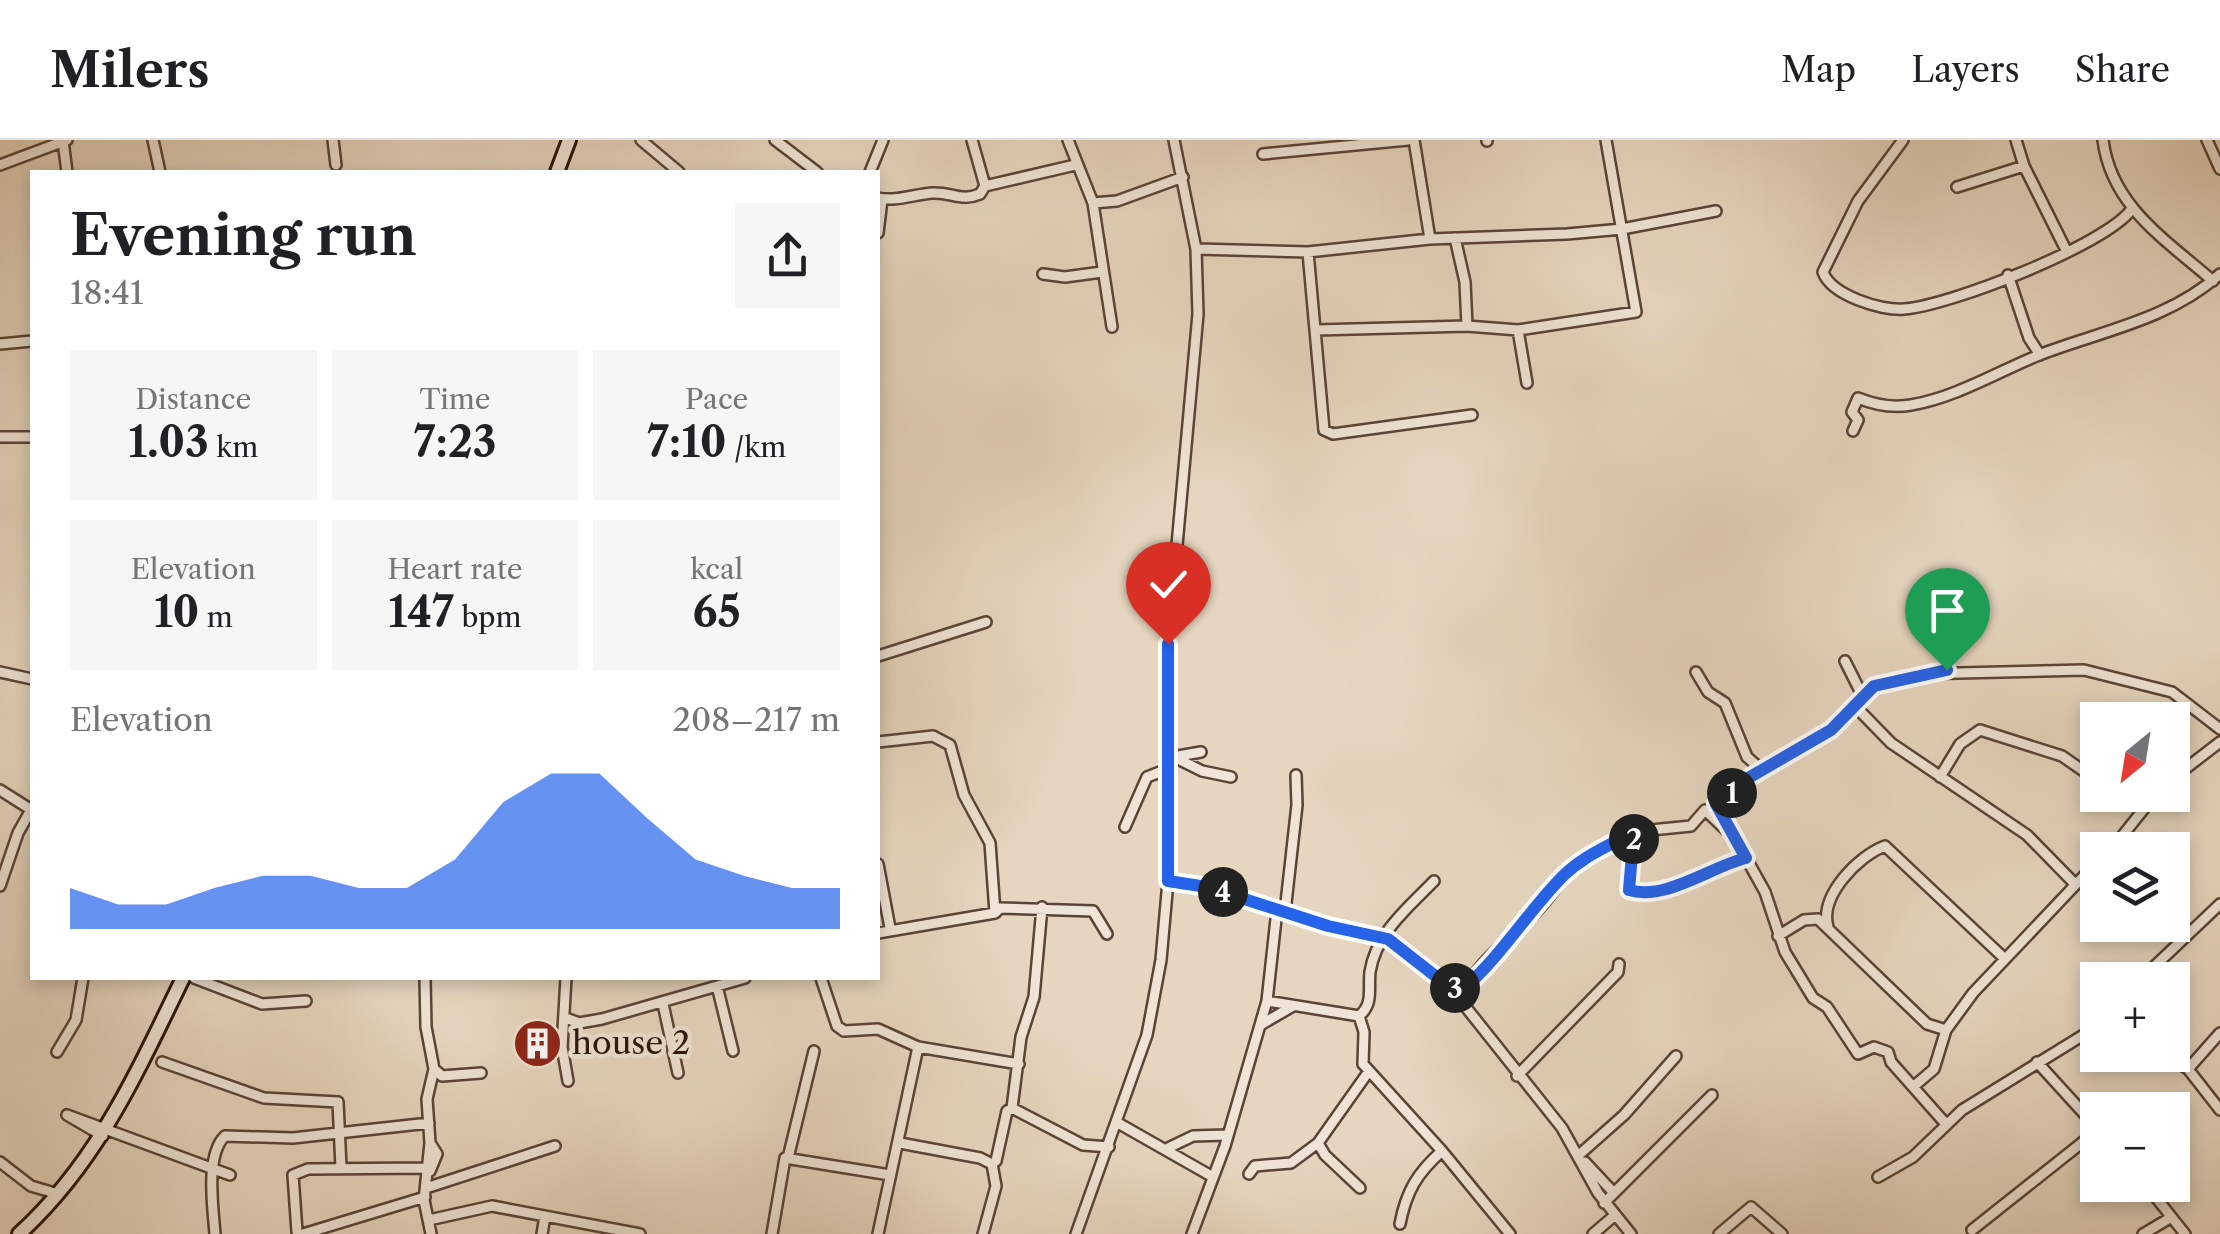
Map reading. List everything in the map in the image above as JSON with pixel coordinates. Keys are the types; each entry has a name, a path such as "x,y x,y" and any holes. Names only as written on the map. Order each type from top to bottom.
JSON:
{"street":[{"path":"0,165 65,140 67,170"},
{"path":"154,140 160,170"},
{"path":"333,140 336,165"},
{"path":"558,170 569,140"},
{"path":"642,140 677,170"},
{"path":"775,140 814,170"},
{"path":"871,170 883,140"},
{"path":"972,140 985,186"},
{"path":"1068,140 1093,204 1112,327"},
{"path":"1076,1234 1153,1015 1168,881 1168,644 1196,366 1196,249 1174,140"},
{"path":"1263,154 1411,140 1430,239"},
{"path":"1316,330 1467,326 1518,330 1636,312 1606,140"},
{"path":"1903,140 1858,201 1823,272 1828,282 1871,304 1904,309 2008,275 2099,238 2131,210"},
{"path":"2016,140 2024,166 2067,252"},
{"path":"1853,431 1858,420 1852,412 1858,398 1874,405 1910,405 1989,380 2040,355 2092,340 2177,304 2216,278 2131,210 2114,178 2103,140"},
{"path":"2208,140 2220,170"},
{"path":"880,199 936,192 956,199 974,197 985,186 1075,165"},
{"path":"1957,187 2024,166"},
{"path":"1093,204 1117,201 1184,177"},
{"path":"1196,249 1308,252 1430,239 1622,229 1716,210"},
{"path":"1455,238 1466,282 1467,326"},
{"path":"1308,252 1322,426 1328,432 1472,415"},
{"path":"1043,274 1102,272"},
{"path":"2008,275 2029,338 2040,355"},
{"path":"1518,330 1527,383"},
{"path":"0,344 30,341"},
{"path":"0,437 30,437"},
{"path":"880,655 986,622"},
{"path":"1844,661 1862,695"},
{"path":"1741,857 1716,804 1847,717 1862,695 1892,680 1947,670 2084,670 2172,692 2220,729"},
{"path":"0,672 30,679"},
{"path":"1696,672 1708,692 1725,703 1747,757 1762,771"},
{"path":"1856,706 1861,716 1940,777 2027,836 2076,884"},
{"path":"1847,717 1861,716"},
{"path":"1940,777 1960,744 1980,730 2062,756 2080,768"},
{"path":"880,742 933,736 950,745 964,794 990,843 994,913"},
{"path":"2190,764 2220,742"},
{"path":"1125,827 1146,777 1168,761 1202,752"},
{"path":"1168,761 1231,777"},
{"path":"1192,1234 1227,1135 1246,1062 1262,1024 1297,805 1296,775"},
{"path":"0,790 30,807"},
{"path":"1650,830 1691,826 1705,810 1765,892 1778,936 1813,998 1828,1006 1858,1054 1882,1048 1945,1123"},
{"path":"2125,832 2141,812"},
{"path":"0,886 30,813"},
{"path":"1459,1003 1462,990 1508,936 1534,914 1563,876 1604,844 1634,831 1629,890 1636,892 1661,890 1741,857"},
{"path":"1828,927 1826,908 1840,880 1885,846 2005,959"},
{"path":"880,875 890,928"},
{"path":"1913,1087 1934,1069 1946,1030 2005,959 2080,880"},
{"path":"1168,881 1207,887 1380,938 1418,959 1448,986 1614,1193"},
{"path":"1359,1016 1368,1004 1370,973 1380,938 1434,881"},
{"path":"2159,962 2220,904"},
{"path":"983,1234 995,1192 992,1164 1006,1112 1012,1108 1021,1037 1034,997 1042,907"},
{"path":"880,932 994,913 1000,908 1042,907 1094,911 1107,934"},
{"path":"1778,936 1811,918 1828,927 1926,1024 1946,1030"},
{"path":"1517,1076 1618,972 1619,964"},
{"path":"57,1052 76,1020 83,980"},
{"path":"20,1234 60,1195 104,1136 181,980"},
{"path":"199,980 262,1004 306,1001"},
{"path":"425,980 426,1027 434,1069 427,1100 430,1143 425,1193 431,1234"},
{"path":"566,980 562,1047 568,1081"},
{"path":"566,1018 580,1023 664,1004 738,980"},
{"path":"821,980 838,1026 844,1031 878,1030 918,1047 1019,1064"},
{"path":"717,986 733,1051"},
{"path":"1448,986 1462,990"},
{"path":"1267,1001 1359,1016"},
{"path":"664,1004 678,1073"},
{"path":"1262,1024 1292,1006"},
{"path":"1359,1016 1364,1032 1362,1062 1510,1234"},
{"path":"2190,1067 2220,1032"},
{"path":"1878,1177 1913,1158 1945,1123 2080,1037"},
{"path":"878,1234 918,1047"},
{"path":"772,1234 814,1051"},
{"path":"1582,1157 1676,1056"},
{"path":"162,1062 264,1098 338,1102 341,1168"},
{"path":"2037,1062 2080,1110"},
{"path":"434,1069 442,1076 481,1072"},
{"path":"1250,1174 1255,1166 1291,1163 1318,1143 1369,1070"},
{"path":"2190,1072 2220,1110"},
{"path":"1604,1203 1712,1095"},
{"path":"1012,1108 1083,1145 1109,1147"},
{"path":"104,1136 67,1116 244,1177"},
{"path":"215,1234 214,1177 217,1148 225,1136 293,1138 429,1123"},
{"path":"1118,1123 1213,1177"},
{"path":"1168,1148 1193,1136 1227,1135"},
{"path":"900,1143 980,1158 992,1164"},
{"path":"1318,1143 1324,1156 1360,1188"},
{"path":"1972,1230 2080,1144"},
{"path":"428,1171 341,1168 293,1175 300,1233 554,1146"},
{"path":"1400,1224 1406,1194 1423,1168 1442,1152"},
{"path":"1582,1157 1604,1203 1631,1234"},
{"path":"788,1158 890,1175"},
{"path":"0,1162 31,1186 60,1195"},
{"path":"214,1177 230,1175"},
{"path":"2158,1202 2185,1234"},
{"path":"429,1220 492,1206 640,1234"},
{"path":"1720,1234 1751,1207 1782,1234"},
{"path":"542,1234 545,1216"},
{"path":"1593,1234 1614,1216"},
{"path":"2143,1234 2170,1218"}],"place":[{"name":"house 2","path":"537,1043"}],"route":[{"path":"1168,644 1168,881 1207,887 1328,926 1388,939 1448,986 1462,990 1508,936 1534,914 1563,876 1604,844 1634,831 1629,890 1636,892 1661,890 1746,858 1716,804 1750,777 1831,730 1874,686 1947,670"}]}
